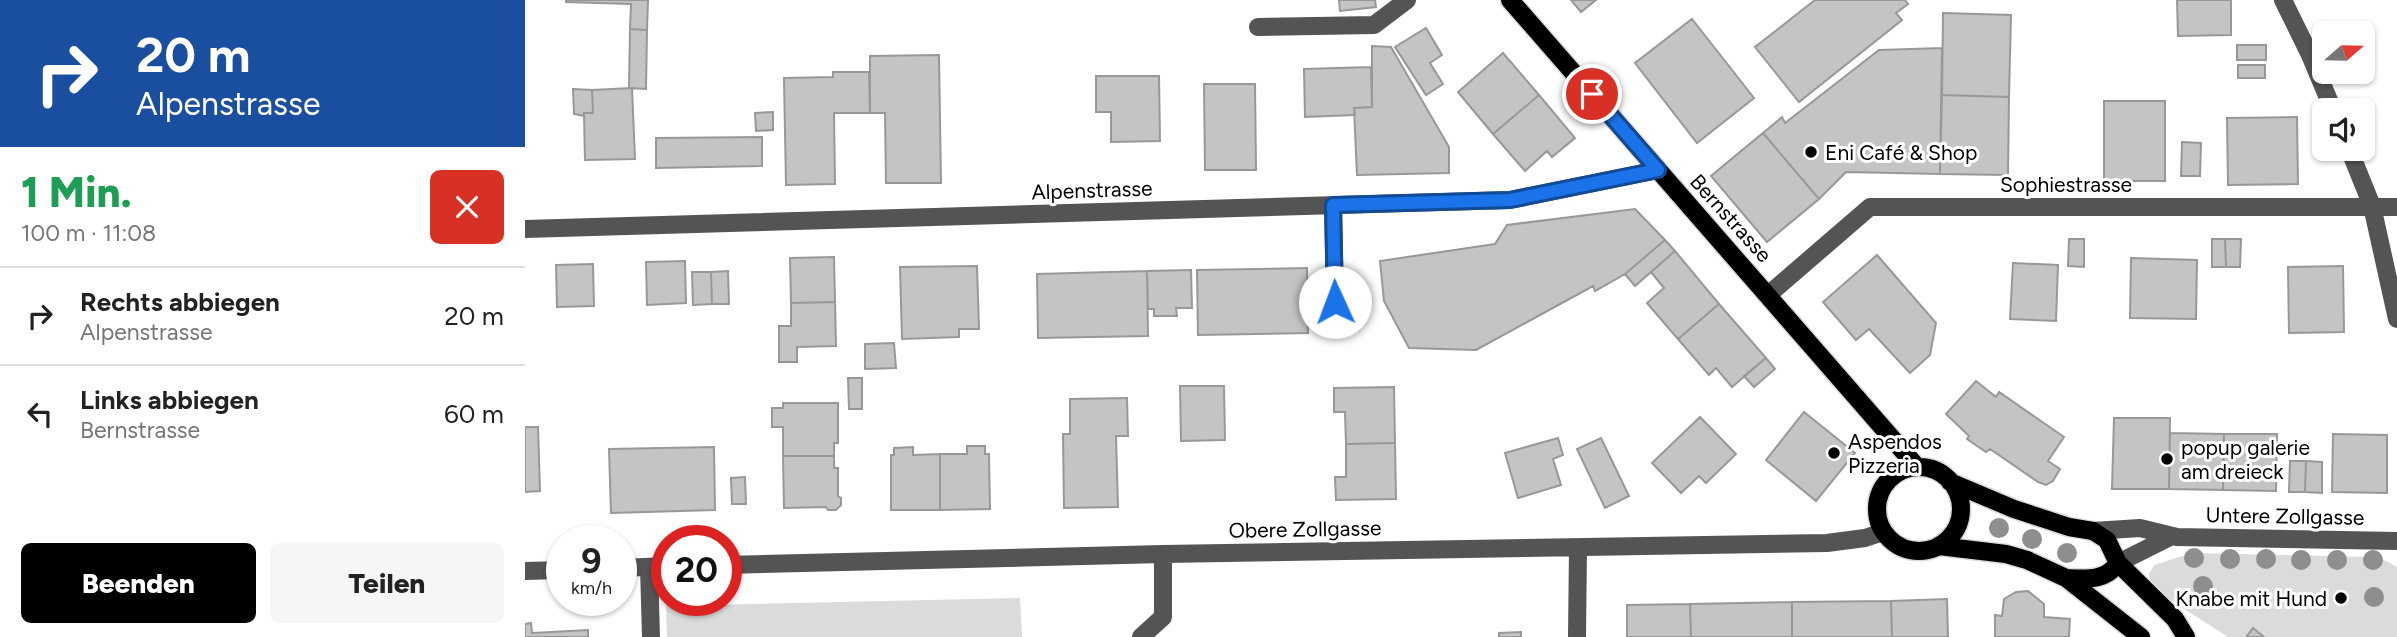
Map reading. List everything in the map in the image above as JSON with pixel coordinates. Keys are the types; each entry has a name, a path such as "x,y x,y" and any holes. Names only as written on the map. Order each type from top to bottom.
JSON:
{"main road":[{"name":"Bernstrasse","path":"1510,0 1917,467 1935,470 1950,482 2014,509 2069,527 2093,531"},
{"path":"1917,467 1892,476 1878,498 1877,515 1883,532 1894,544 1908,550 1924,551 1940,546 2006,554 2027,560 2066,578 2141,637"},
{"path":"1940,546 1953,534 1960,517 1959,498 1950,482"},
{"path":"2093,531 2106,540 2118,563 2175,619 2186,637"},
{"path":"2066,578 2100,578 2112,572 2118,563"}],"street":[{"path":"1258,27 1374,25 1407,0"},
{"path":"2283,0 2328,98"},
{"path":"2354,161 2372,206 2397,318"},
{"name":"Alpenstrasse","path":"525,229 1510,200 1658,170"},
{"path":"1333,205 1335,302"},
{"name":"Sophiestrasse","path":"1768,295 1870,207 2397,207"},
{"name":"Untere Zollgasse","path":"2093,531 2140,528 2172,536 2397,541"},
{"name":"Obere Zollgasse","path":"742,565 1163,554 1827,543 1865,538 1883,532"},
{"name":"Untere Zollgasse","path":"2118,563 2172,536"},
{"path":"1577,637 1578,548"},
{"path":"1163,554 1164,637"},
{"path":"525,571 546,570"},
{"path":"652,637 654,616"},
{"path":"1141,637 1163,617"}],"shaded area":[{"path":"2192,553 2373,557 2386,561 2397,567 2397,637 2228,637 2161,594 2150,581 2149,574 2154,565"},
{"path":"1020,598 1022,637 667,637 666,616 742,616 742,604"}],"building":[{"path":"566,0 648,0 647,30 630,29 631,4"},
{"path":"1339,0 1375,0 1376,7 1340,11"},
{"path":"1571,0 1596,0 1581,12"},
{"path":"1815,0 1905,0 1908,4 1896,13 1902,20 1799,102 1755,47"},
{"path":"2177,0 2231,0 2231,35 2178,36"},
{"path":"1943,13 2011,15 2009,97 1942,95"},
{"path":"1692,19 1754,98 1697,143 1635,63"},
{"path":"1426,28 1442,55 1430,63 1443,84 1426,95 1395,47"},
{"path":"630,29 647,30 646,89 629,88"},
{"path":"2237,45 2266,45 2266,60 2237,60"},
{"path":"1372,46 1391,47 1449,147 1449,173 1357,175 1354,108 1372,107"},
{"path":"1942,48 1940,174 1846,172 1819,199 1763,133 1782,117 1785,123 1879,50"},
{"path":"1503,53 1539,95 1493,134 1458,92"},
{"path":"939,55 941,183 886,183 885,113 870,113 870,56"},
{"path":"2238,65 2265,65 2265,78 2238,78"},
{"path":"1371,67 1372,107 1354,108 1355,115 1305,117 1304,69"},
{"path":"833,72 869,72 870,113 834,113 835,184 786,185 784,78 833,77"},
{"path":"1096,76 1159,76 1160,141 1111,142 1111,112 1096,112"},
{"path":"1204,84 1255,84 1256,170 1205,170"},
{"path":"632,88 635,159 585,160 584,113 593,113 592,90"},
{"path":"573,89 592,90 593,113 584,113 584,116 574,114"},
{"path":"1539,95 1575,138 1552,157 1547,151 1525,171 1493,134"},
{"path":"1942,95 2009,97 2008,175 1940,174"},
{"path":"2104,101 2165,101 2165,181 2104,181"},
{"path":"773,112 773,130 756,131 755,113"},
{"path":"2297,117 2298,184 2228,185 2227,118"},
{"path":"1763,133 1819,199 1767,242 1711,176"},
{"path":"762,137 762,166 656,168 656,138"},
{"path":"2182,142 2201,143 2200,176 2181,176"},
{"path":"1635,209 1665,240 1625,274 1595,291 1593,286 1476,350 1409,348 1384,301 1380,261 1495,244 1507,225"},
{"path":"2069,239 2084,239 2084,267 2068,266"},
{"path":"2212,239 2225,239 2226,267 2212,267"},
{"path":"2225,239 2241,239 2240,267 2226,267"},
{"path":"1665,240 1675,251 1635,286 1625,274"},
{"path":"1675,251 1719,304 1678,339 1647,303 1664,288 1651,272"},
{"path":"1877,255 1936,323 1930,355 1910,373 1869,329 1856,340 1823,302"},
{"path":"834,257 835,302 791,303 790,258"},
{"path":"2131,258 2197,260 2196,319 2130,318"},
{"path":"685,261 686,303 647,305 646,262"},
{"path":"2013,263 2058,265 2056,321 2010,319"},
{"path":"593,264 594,306 557,307 556,265"},
{"path":"977,266 979,329 959,329 959,337 902,339 900,267"},
{"path":"2343,266 2344,332 2289,333 2288,267"},
{"path":"1307,268 1308,333 1198,335 1197,270"},
{"path":"1191,270 1192,308 1176,308 1177,316 1154,316 1154,309 1148,309 1147,271"},
{"path":"728,271 729,304 712,304 711,272"},
{"path":"1147,271 1148,336 1038,338 1037,274"},
{"path":"692,272 711,272 712,304 693,305"},
{"path":"835,302 836,346 797,347 797,362 779,362 779,326 791,326 791,303"},
{"path":"1719,304 1766,358 1732,387 1716,368 1709,375 1678,339"},
{"path":"894,343 896,368 865,369 865,344"},
{"path":"1766,358 1775,369 1754,387 1744,376"},
{"path":"848,378 862,378 862,409 849,409"},
{"path":"1976,381 1996,397 1999,392 2064,437 2048,461 2060,469 2053,481 2046,485 2038,482 1990,449 1986,452 1967,439 1969,436 1946,414"},
{"path":"1180,386 1224,386 1225,440 1181,441"},
{"path":"1394,387 1395,443 1346,444 1345,412 1334,412 1334,388"},
{"path":"1127,398 1128,436 1116,436 1118,507 1064,508 1063,434 1070,434 1070,399"},
{"path":"783,403 838,403 838,443 834,443 834,456 783,456 783,427 772,427 772,408 783,408"},
{"path":"1804,412 1855,453 1816,501 1766,460"},
{"path":"1700,417 1736,454 1706,483 1699,476 1681,493 1652,463"},
{"path":"2114,418 2170,418 2169,489 2112,489"},
{"path":"525,427 538,427 540,491 525,492"},
{"path":"2170,433 2224,434 2223,490 2169,489"},
{"path":"2224,434 2277,434 2276,491 2223,490"},
{"path":"2333,434 2387,435 2387,493 2332,492"},
{"path":"1558,438 1563,455 1553,459 1561,485 1518,498 1505,453"},
{"path":"1601,438 1629,496 1605,508 1577,449"},
{"path":"1395,443 1396,499 1336,500 1335,477 1346,477 1346,444"},
{"path":"967,446 985,446 985,454 989,454 990,509 940,510 940,454 967,454"},
{"path":"714,447 715,510 611,513 609,449"},
{"path":"913,447 913,455 940,454 940,510 891,510 891,455 894,455 894,448"},
{"path":"783,456 834,456 834,468 838,468 838,496 841,498 841,505 836,510 828,510 826,507 784,508"},
{"path":"2290,461 2306,461 2305,492 2289,492"},
{"path":"2306,461 2322,462 2322,493 2305,492"},
{"path":"745,477 746,504 732,504 731,478"},
{"path":"2028,591 2044,604 2044,617 2070,619 2069,637 1995,637 1995,615 2002,616 2004,599 2016,592"},
{"path":"1947,599 1948,637 1892,637 1891,601"},
{"path":"1891,601 1892,637 1792,637 1792,602"},
{"path":"1792,602 1792,637 1691,637 1690,604"},
{"path":"1690,604 1691,637 1627,637 1627,605"},
{"path":"531,623 532,633 588,630 588,637 525,637 525,624"},
{"path":"2253,628 2264,637 2247,636"},
{"path":"1521,632 1521,637 1499,637 1499,633"}],"place":[{"name":"Eni Café & Shop","path":"1811,152"},
{"name":"Aspendos Pizzeria","path":"1834,453"},
{"name":"popup galerie am dreieck","path":"2167,459"},
{"name":"Knabe mit Hund","path":"2341,598"}],"route":[{"path":"1335,302 1333,205 1510,200 1658,170 1592,94"}]}
